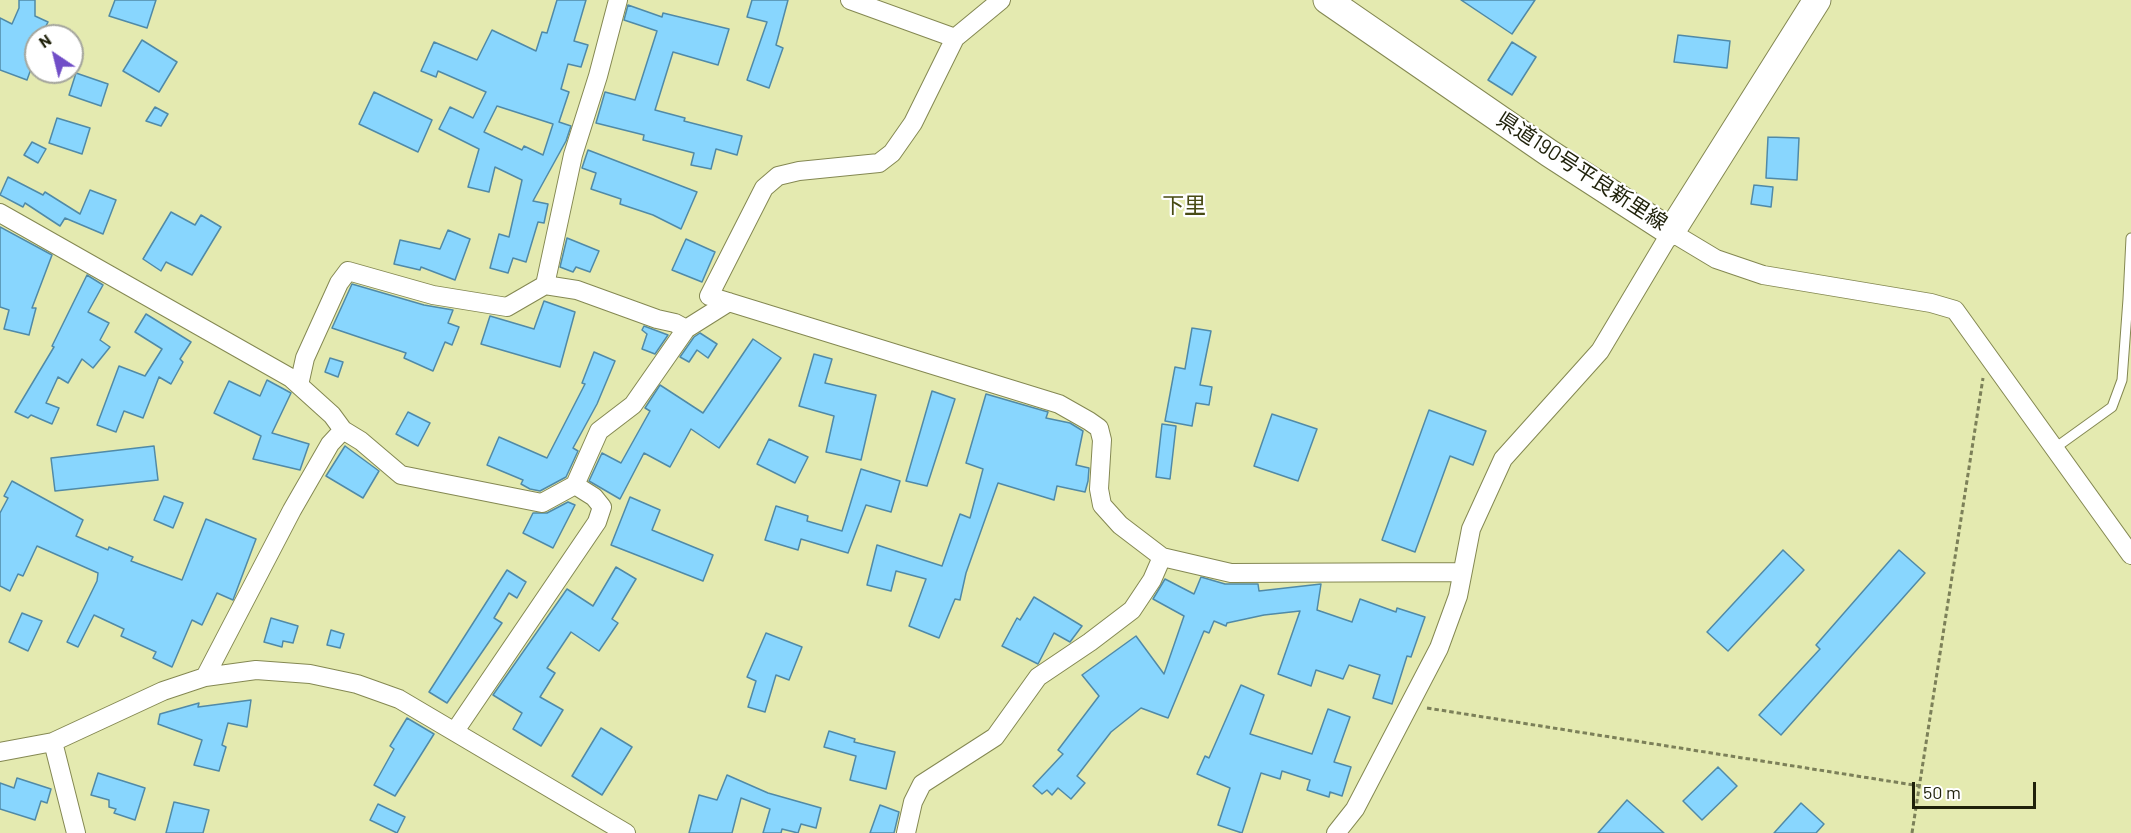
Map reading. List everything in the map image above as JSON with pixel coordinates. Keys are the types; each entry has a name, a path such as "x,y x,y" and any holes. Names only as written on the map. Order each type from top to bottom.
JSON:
{"main road":[{"name":"県道190号平良新里線","path":"1327,0 1549,153 1671,232 1817,0"}],"street":[{"path":"545,285 573,155 598,76 618,0"},
{"path":"850,0 955,38"},
{"path":"1001,0 955,38 913,123 892,153 879,163 799,171 778,177 764,188 709,296 1059,404 1089,421 1099,428 1102,440 1099,489 1102,505 1120,525 1162,556 1231,573 1461,572"},
{"path":"0,213 299,385 332,415 342,430 361,441 401,475 542,503 575,485 599,430 633,405 686,329 729,302"},
{"path":"1336,833 1355,809 1410,706 1449,622 1458,596 1471,529 1503,459 1600,351 1671,232 1716,259 1764,275 1947,306 1955,310 2131,555"},
{"path":"299,385 305,358 339,283 348,272 433,295 507,307 545,285 578,290 657,319 675,322 686,329"},
{"path":"205,677 292,510 330,444 342,430"},
{"path":"455,731 597,522 602,507 594,497 575,485"},
{"path":"906,833 913,802 922,784 995,737 1038,677 1132,610 1152,580 1162,556"},
{"path":"0,752 53,742 163,691 205,677 256,670 310,674 357,684 399,699 626,833"},
{"path":"53,742 76,833"}],"lane":[{"path":"2055,448 2112,407 2122,380 2130,299 2131,238"}],"path":[{"path":"1912,833 1987,353"},
{"path":"1410,706 1920,786"}],"building":[{"path":"19,0 35,0 35,16 48,22 47,24 24,24 24,79 0,70 0,18 12,24 19,8"},
{"path":"115,0 156,0 147,28 109,16"},
{"path":"557,0 586,0 574,41 588,45 581,67 568,64 561,89 569,92 559,122 571,126 566,141 533,201 548,204 544,223 538,222 526,262 513,258 508,273 490,268 499,234 509,237 522,180 495,167 489,192 468,187 479,149 439,129 450,107 473,118 486,92 438,71 436,77 421,71 434,42 477,60 492,30 536,51 542,32 547,33","holes":["497,106 553,124 543,155 524,146 522,150 484,132"]},
{"path":"752,0 788,0 776,45 783,48 769,88 747,80 767,22 747,17"},
{"path":"1461,0 1535,0 1512,34"},
{"path":"628,5 662,17 663,13 729,29 718,65 673,52 655,110 685,118 684,121 742,136 737,155 716,149 711,169 691,165 694,153 643,140 644,135 596,123 605,92 635,100 657,31 624,20"},
{"path":"1678,35 1730,41 1727,68 1674,62"},
{"path":"142,40 177,62 159,92 123,71"},
{"path":"1512,42 1536,57 1512,95 1488,80"},
{"path":"84,76 108,84 101,106 69,95 72,84 84,84"},
{"path":"374,92 432,120 418,152 359,124"},
{"path":"155,107 168,114 161,126 146,121"},
{"path":"57,118 90,128 82,154 49,143"},
{"path":"1768,137 1799,138 1797,180 1766,178"},
{"path":"32,142 46,149 38,163 24,155"},
{"path":"588,150 697,192 681,229 653,215 620,204 621,199 591,189 596,173 582,168"},
{"path":"8,177 43,195 45,192 80,214 90,190 116,200 103,234 65,218 60,226 25,203 23,207 0,195"},
{"path":"1754,185 1773,187 1771,207 1751,204"},
{"path":"171,212 195,225 201,215 221,227 192,275 166,262 161,271 143,259"},
{"path":"0,227 52,255 32,308 36,308 29,335 4,329 9,310 0,307"},
{"path":"448,230 470,239 455,280 421,267 420,270 394,264 400,240 440,249"},
{"path":"567,238 599,251 590,272 576,267 573,272 560,267"},
{"path":"686,239 715,252 702,282 672,270"},
{"path":"87,275 103,285 88,312 109,323 100,340 110,347 93,368 82,359 68,383 58,377 46,403 59,408 52,424 31,415 28,418 15,412 54,347 52,346"},
{"path":"352,284 424,305 453,310 448,323 459,327 452,345 445,342 433,371 404,358 406,353 332,328"},
{"path":"544,301 575,312 560,367 481,344 490,316 534,329"},
{"path":"146,314 191,342 180,359 183,362 171,384 159,377 143,418 124,411 116,432 97,425 119,366 145,376 162,349 135,332"},
{"path":"644,326 668,335 655,354 642,349 647,334 642,330"},
{"path":"1192,328 1211,331 1200,385 1212,387 1209,405 1196,403 1192,426 1165,421 1175,367 1185,369"},
{"path":"700,333 717,344 708,358 697,350 689,362 680,357 694,337"},
{"path":"753,339 781,358 719,448 691,429 670,467 644,453 620,499 589,481 602,453 621,463 650,411 645,408 660,385 703,413"},
{"path":"594,352 615,361 597,404 573,448 578,451 566,477 540,491 530,489 521,484 523,480 487,465 499,437 547,458 585,384 582,383"},
{"path":"814,354 832,359 825,383 876,395 861,460 826,452 834,416 799,406"},
{"path":"330,358 343,362 338,377 325,372"},
{"path":"267,380 291,393 272,433 309,444 300,470 253,459 261,436 214,413 229,381 260,396"},
{"path":"932,391 955,399 927,486 906,481"},
{"path":"986,394 1048,412 1046,418 1070,423 1083,431 1076,465 1089,468 1088,481 1085,492 1057,486 1054,500 998,483 966,573 960,600 955,599 939,638 909,626 926,579 896,571 891,591 867,585 877,545 942,566 960,514 970,518 983,469 966,463"},
{"path":"1429,410 1486,431 1473,465 1450,456 1415,552 1382,540"},
{"path":"408,412 430,423 418,446 396,434"},
{"path":"1272,414 1317,429 1298,481 1254,466"},
{"path":"1162,424 1176,426 1170,479 1156,477"},
{"path":"769,439 808,457 795,483 757,464"},
{"path":"154,446 158,480 55,491 51,458"},
{"path":"345,446 379,471 363,498 326,476"},
{"path":"861,469 900,481 891,512 866,505 848,553 801,539 798,550 765,540 776,506 808,516 807,521 842,531"},
{"path":"12,481 83,520 76,536 108,550 109,547 133,557 131,561 182,580 206,519 256,539 233,600 217,593 202,625 192,620 172,667 153,658 156,652 121,636 124,629 94,615 78,647 67,642 97,581 98,573 37,546 23,576 18,574 10,591 0,586 0,513 8,498 4,496"},
{"path":"164,496 183,503 173,528 154,520"},
{"path":"630,497 660,510 652,530 713,555 703,581 611,545"},
{"path":"568,502 575,505 553,548 523,533 533,513 547,513"},
{"path":"1783,550 1804,570 1728,651 1707,632"},
{"path":"1899,550 1925,573 1781,735 1759,715 1820,649 1816,645"},
{"path":"616,567 636,579 612,619 618,623 599,651 571,632 547,668 555,673 540,697 563,710 541,746 513,729 522,713 493,695 567,589 593,606"},
{"path":"507,570 526,582 517,598 509,593 494,618 502,623 447,703 429,692"},
{"path":"1201,577 1225,584 1258,584 1259,591 1321,584 1317,610 1352,622 1360,599 1396,612 1397,608 1425,617 1411,657 1407,656 1392,704 1373,698 1380,675 1349,665 1343,679 1316,670 1311,686 1278,674 1300,611 1264,615 1227,623 1226,626 1214,621 1209,633 1204,631 1168,718 1141,708 1111,732 1077,776 1085,783 1071,799 1058,788 1052,795 1047,790 1042,794 1033,786 1063,754 1058,750 1099,696 1082,675 1136,636 1164,674 1184,616 1153,599 1165,579 1194,594"},
{"path":"1034,597 1082,626 1070,642 1054,633 1038,664 1002,646 1017,618 1020,620"},
{"path":"22,613 42,621 28,651 9,642"},
{"path":"271,618 298,626 293,643 283,641 282,647 264,642"},
{"path":"331,630 344,634 340,648 327,645"},
{"path":"766,633 802,647 789,680 776,675 765,712 748,707 756,681 747,677"},
{"path":"1241,685 1264,695 1250,734 1312,754 1328,709 1350,717 1334,762 1351,767 1342,796 1330,792 1329,797 1307,790 1310,780 1282,771 1280,779 1261,773 1242,833 1218,825 1230,788 1197,774 1205,756 1209,758"},
{"path":"251,700 247,727 228,723 222,745 226,747 219,771 194,765 202,740 158,724 160,714 199,703 198,707"},
{"path":"407,718 434,734 395,796 374,785 394,749 390,746"},
{"path":"601,728 632,747 602,795 572,776"},
{"path":"829,731 855,739 854,742 895,752 886,789 850,780 856,756 824,747"},
{"path":"1718,767 1737,786 1702,820 1683,801"},
{"path":"98,773 145,788 135,820 114,813 116,809 109,807 109,800 91,795"},
{"path":"727,775 768,793 821,808 816,828 801,824 798,833 782,829 781,833 763,833 770,809 741,798 732,833 689,833 699,795 717,800"},
{"path":"17,778 51,789 47,803 41,801 35,820 0,809 0,783 14,788"},
{"path":"1627,800 1664,833 1598,833"},
{"path":"174,802 209,810 203,833 166,833"},
{"path":"1801,803 1824,824 1816,833 1774,833"},
{"path":"378,804 405,817 397,833 370,820"},
{"path":"880,805 899,812 894,833 870,833"}],"district":[{"name":"下里","path":"1184,206"}]}
